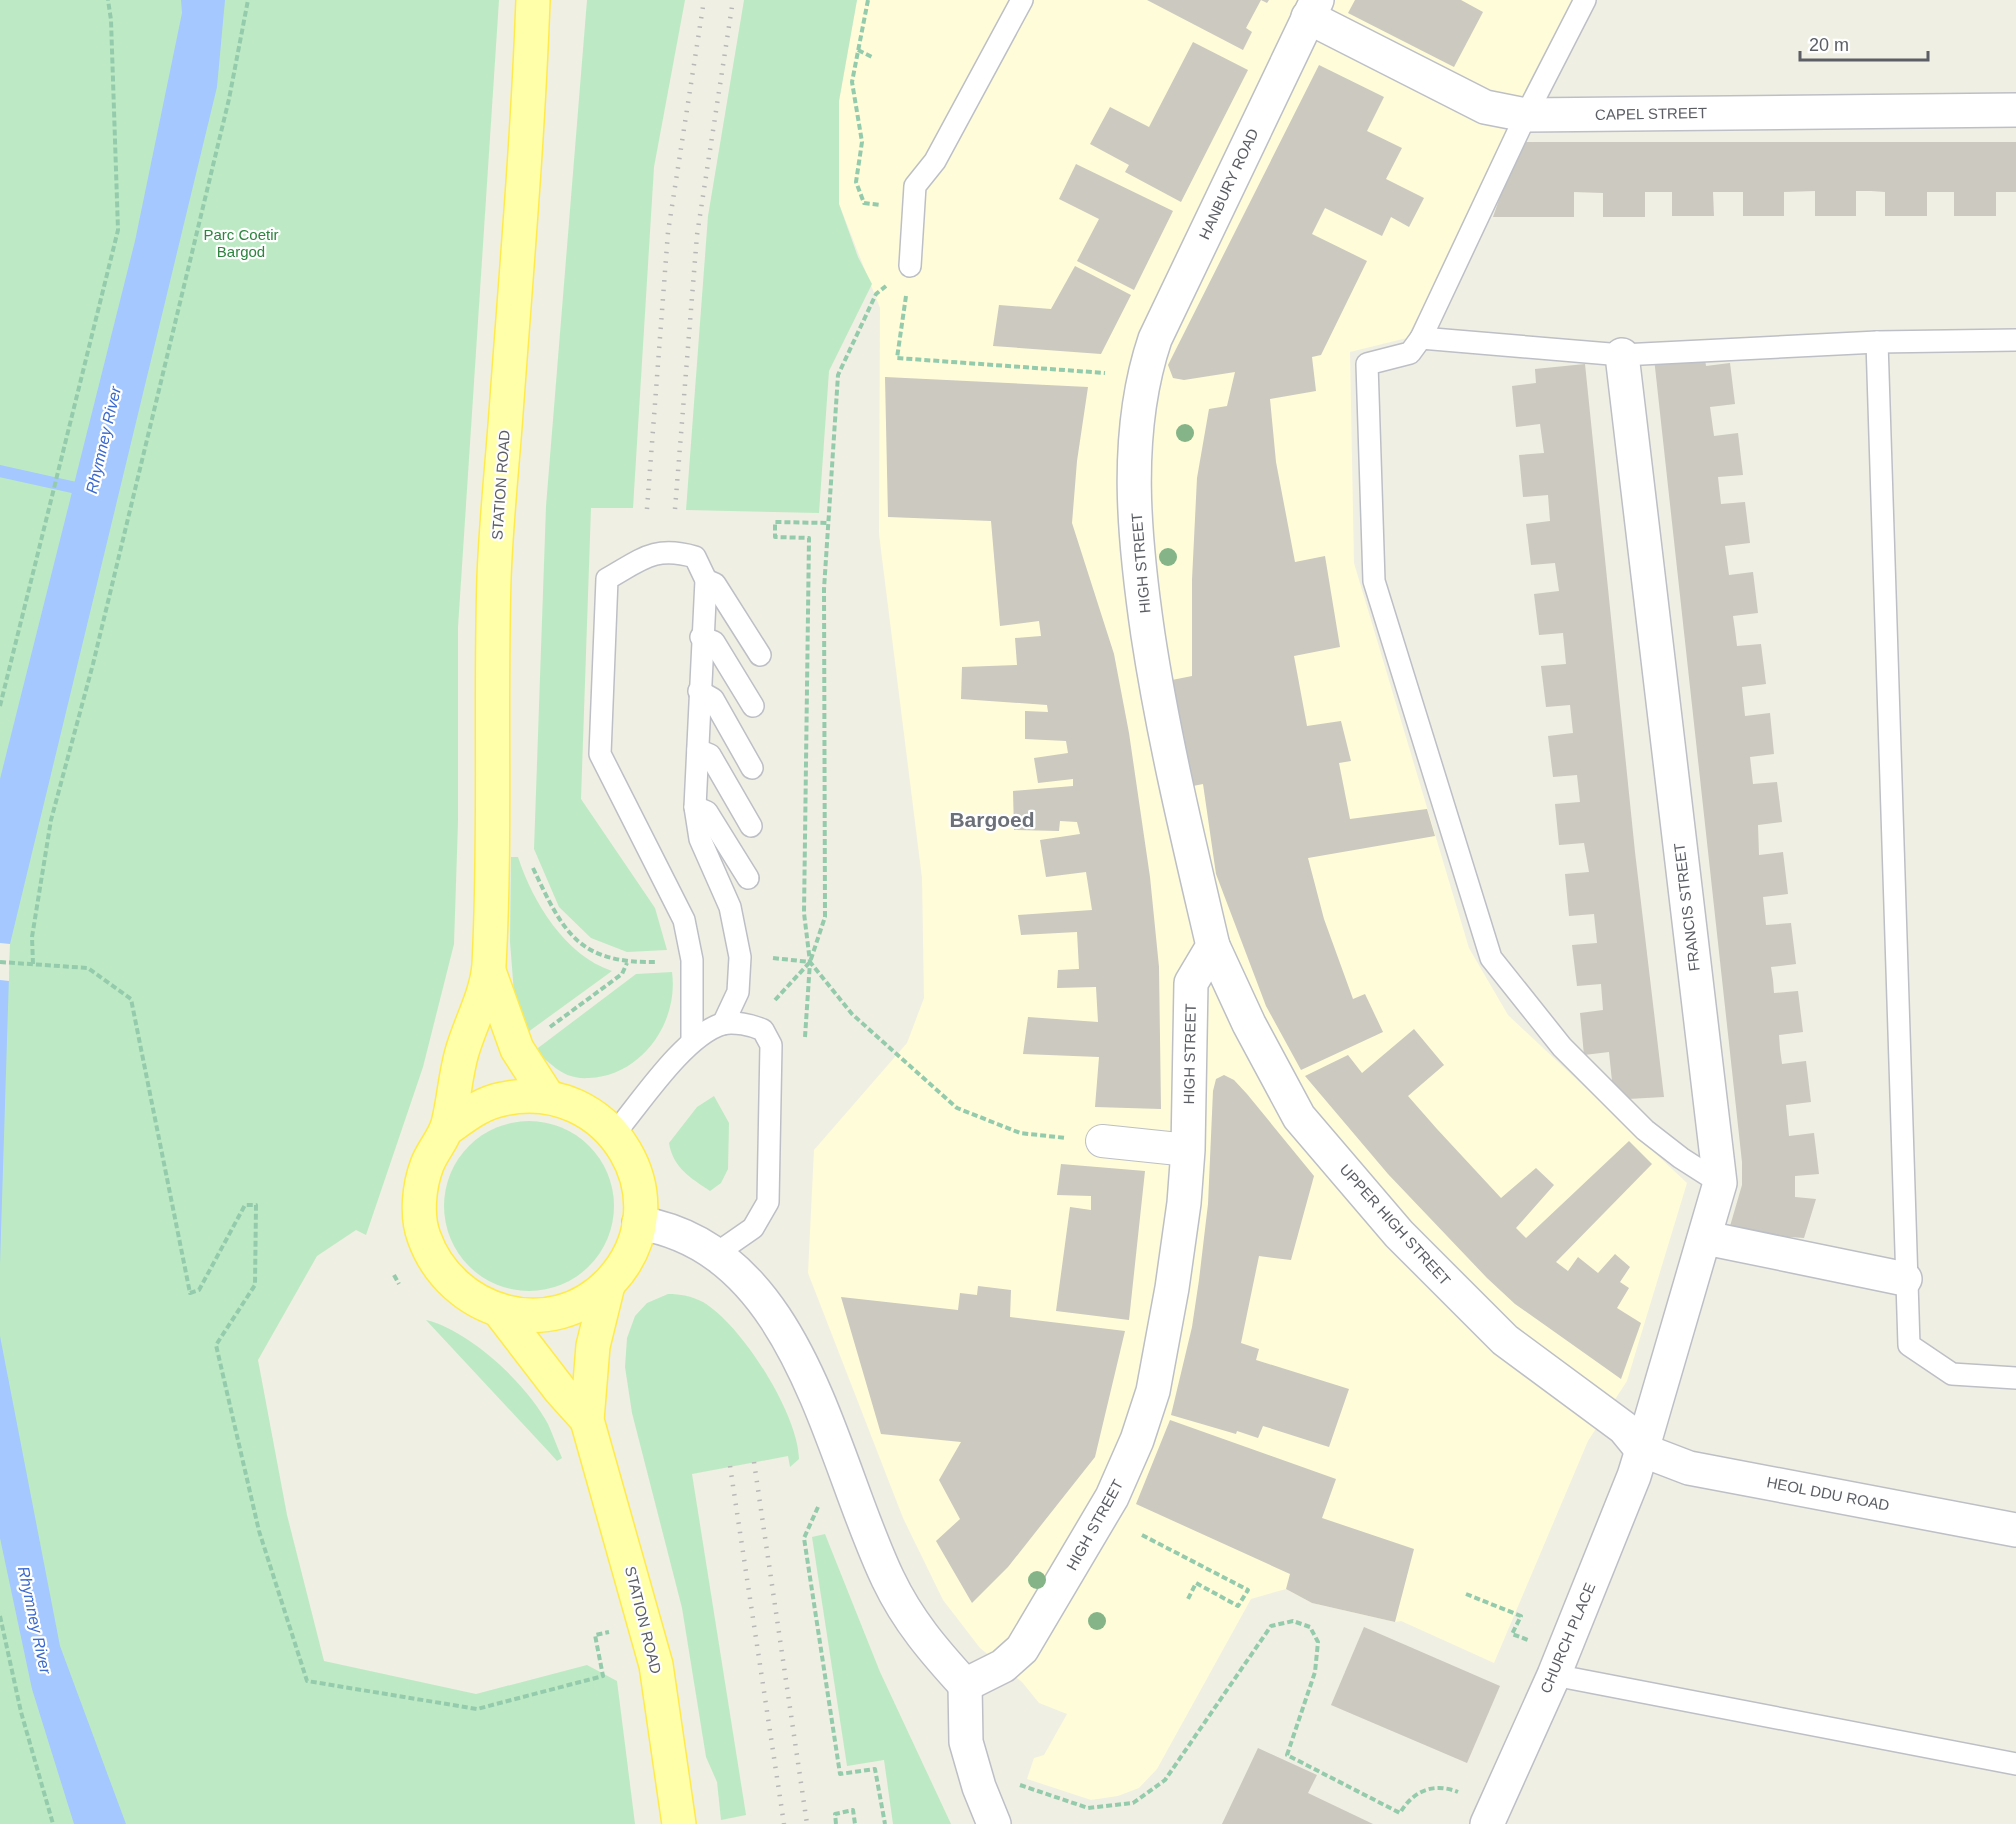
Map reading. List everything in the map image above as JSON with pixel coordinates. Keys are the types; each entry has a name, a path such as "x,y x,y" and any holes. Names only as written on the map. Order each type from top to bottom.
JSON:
{"main road":[{"name":"STATION ROAD","path":"447,1129 476,1109 503,1099 548,1097 561,1099 591,1112 615,1133 636,1174 641,1204 639,1223 627,1259 608,1285 576,1307 538,1316 500,1312 479,1304 448,1281 423,1236 419,1198 426,1165 447,1129 460,1056 489,971 494,576 529,93 533,0"},
{"name":"STATION ROAD","path":"489,971 517,1048 548,1097"},
{"name":"STATION ROAD","path":"608,1285 593,1346 587,1420 656,1665 679,1824"},
{"name":"STATION ROAD","path":"500,1312 560,1390 587,1420"}],"street":[{"name":"CAPEL STREET","path":"1312,8 1485,107 1526,115 2016,110"},
{"name":"HANBURY ROAD","path":"1145,370 1155,339 1312,8"},
{"name":"FRANCIS STREET","path":"1622,355 1720,1183 1706,1238 1648,1423 1642,1450"},
{"name":"HIGH STREET","path":"965,1685 1003,1666 1022,1648 1079,1557 1121,1481 1153,1391 1172,1288 1188,1150 1191,983 1213,946 1160,711 1138,567 1134,484 1139,404 1145,370"},
{"name":"UPPER HIGH STREET","path":"1213,946 1249,1024 1299,1117 1399,1234 1504,1340 1624,1428 1642,1450"},
{"path":"1102,1141 1188,1150"},
{"path":"639,1223 662,1226 717,1253 737,1270 764,1300 800,1360 888,1580 924,1641 965,1685 966,1742 979,1787 994,1824"},
{"path":"1706,1238 1905,1279"},
{"name":"HEOL DDU ROAD","path":"1642,1450 1689,1468 2016,1530"},
{"name":"CHURCH PLACE","path":"1487,1824 1554,1675 1634,1476 1642,1450"}],"lane":[{"path":"910,266 915,186 934,161 1022,0"},
{"path":"1585,0 1526,115 1421,338 1410,353 1367,364 1374,581 1491,958 1562,1047 1645,1130 1681,1158 1720,1183"},
{"path":"1421,338 1622,355 1877,342 2016,340"},
{"path":"1877,342 1905,1279 1909,1345 1952,1374 2016,1378"},
{"path":"692,1041 692,960 684,920 600,754 607,579 658,552 680,553 694,557 706,580 695,807 700,839 730,908 740,957 738,992 723,1024"},
{"path":"706,580 715,584 760,656"},
{"path":"702,637 714,642 753,706"},
{"path":"699,691 713,699 752,768"},
{"path":"698,750 710,755 751,826"},
{"path":"695,807 707,812 748,878"},
{"path":"615,1133 692,1041 723,1024 755,1026 763,1030 771,1045 768,1202 753,1228 717,1253"},
{"path":"1554,1675 2016,1764"}],"path":[{"path":"0,706 118,230 111,20 108,0"},
{"path":"33,964 32,937 51,820 93,664 229,99 248,0"},
{"path":"868,0 852,82 862,142 856,182 864,203 890,205"},
{"path":"858,50 872,57"},
{"path":"771,1004 810,962 825,916 824,589 838,375 876,294 910,266"},
{"path":"910,266 897,358 1091,372"},
{"path":"881,290 884,281"},
{"path":"828,523 775,522 775,537 809,538 804,913 810,962 852,1014 957,1108 1020,1133 1102,1141"},
{"path":"530,861 552,909 568,931 586,948 607,958 627,963 660,962"},
{"path":"768,957 810,962"},
{"path":"0,962 88,968 131,999 190,1293 199,1290 245,1205 256,1205 255,1285 216,1345 259,1531 307,1681 477,1709 603,1676 595,1635 618,1630"},
{"path":"543,1032 622,974 627,963"},
{"path":"394,1275 399,1284"},
{"path":"821,1504 816,1508 804,1538 840,1774 875,1769 885,1824"},
{"path":"1142,1535 1248,1590 1238,1606 1196,1583 1187,1601"},
{"path":"1467,1594 1521,1616 1512,1634 1525,1639"},
{"path":"0,1616 21,1712 53,1824"},
{"path":"1018,1784 1088,1808 1133,1803 1165,1780 1271,1626 1293,1621 1310,1627 1318,1642 1315,1672 1287,1755 1400,1813 1409,1797 1430,1787 1452,1790"},
{"path":"836,1824 834,1814 853,1810 855,1824"}],"shaded area":[{"path":"857,0 1577,0 1407,338 1350,352 1354,563 1469,948 1508,1015 1687,1183 1627,1381 1588,1441 1494,1663 1401,1621 1395,1622 1312,1603 1286,1589 1251,1599 1157,1769 1139,1788 1118,1796 1091,1800 1027,1779 1034,1758 1044,1755 1067,1714 1039,1703 1022,1682 980,1648 943,1600 903,1518 808,1273 814,1150 907,1043 924,998 922,878 879,534 880,308 839,204 839,101"}],"green space":[{"name":"Parc Coetir Bargod","path":"0,0 499,0 458,627 458,822 454,944 423,1067 366,1235 356,1230 317,1256 258,1360 287,1515 324,1661 476,1694 587,1665 617,1681 635,1824 0,1824"},
{"path":"587,0 685,0 654,167 633,508 591,508 581,799 655,908 667,950 627,952 591,938 559,907 534,849 546,506"},
{"path":"744,0 857,0 839,101 839,204 858,257 872,284 829,371 819,513 686,510 708,216"},
{"path":"511,857 518,857 532,892 553,925 566,940 580,953 612,971 528,1032 514,993 510,942"},
{"path":"672,972 673,991 663,1027 653,1043 625,1068 608,1075 579,1078 560,1071 545,1060 540,1053 538,1048 636,974"},
{"path":"714,1096 729,1123 728,1169 721,1183 710,1191 679,1166 669,1143 697,1107"},
{"path":"529,1121 546,1122 562,1127 589,1146 608,1173 613,1189 613,1223 608,1239 589,1266 562,1285 546,1290 529,1291 512,1290 496,1285 469,1266 450,1239 445,1223 444,1206 445,1189 450,1173 469,1146 496,1127 512,1122"},
{"path":"668,1294 686,1296 703,1302 734,1330 750,1350 765,1372 789,1419 799,1459 790,1467 788,1456 692,1474 746,1815 721,1820 717,1782 706,1757 682,1608 632,1413 625,1367 627,1338 635,1316 647,1303"},
{"path":"426,1320 460,1335 512,1376 548,1424 562,1458 557,1461"},
{"path":"825,1534 880,1672 951,1824 893,1824 884,1760 847,1766 812,1537"}],"water":[{"name":"Rhymney River","path":"181,0 225,0 217,87 10,944 0,1265 0,779 135,241 182,13"},
{"name":"Rhymney River","path":"0,1336 60,1646 126,1824 74,1824 32,1689 0,1538"}],"pier":[{"path":"0,943 10,944 9,981 0,980"}],"building":[{"path":"1147,0 1261,0 1246,28 1252,32 1243,50"},
{"path":"1355,0 1461,0 1483,12 1454,67 1348,13"},
{"path":"1193,42 1248,70 1181,202 1125,172 1129,165 1090,144 1110,107 1149,127"},
{"path":"1319,65 1384,97 1367,131 1402,148 1386,179 1424,198 1409,227 1391,217 1382,236 1325,208 1312,234 1367,261 1321,355 1312,357 1316,391 1270,399 1276,462 1295,562 1325,556 1340,647 1294,656 1307,726 1341,721 1351,761 1339,763 1350,819 1427,809 1435,836 1308,858 1324,919 1353,999 1365,994 1383,1032 1301,1070 1266,1006 1216,874 1203,784 1193,786 1172,680 1192,676 1192,580 1197,478 1209,409 1227,406 1235,372 1184,380 1173,378 1168,365"},
{"path":"1519,142 2016,142 2016,192 1996,192 1996,216 1954,216 1954,192 1927,192 1927,216 1885,216 1885,192 1856,191 1856,216 1815,216 1815,191 1784,192 1784,216 1743,216 1743,192 1713,192 1714,216 1672,216 1672,192 1645,192 1645,217 1603,217 1603,193 1574,192 1574,217 1493,217"},
{"path":"1076,164 1173,211 1134,290 1077,261 1099,219 1059,199"},
{"path":"1075,266 1131,295 1101,354 993,346 999,305 1051,309"},
{"path":"1704,352 1706,366 1730,363 1735,404 1710,407 1714,436 1738,433 1743,475 1718,477 1721,504 1745,502 1750,543 1725,546 1729,575 1753,572 1758,613 1733,616 1737,646 1761,644 1766,684 1742,687 1745,716 1770,713 1774,754 1750,757 1753,784 1777,782 1782,822 1758,825 1759,855 1783,852 1788,894 1763,897 1766,925 1791,923 1796,964 1771,967 1774,993 1798,991 1803,1032 1779,1035 1782,1064 1806,1061 1811,1102 1786,1105 1789,1136 1814,1133 1819,1174 1795,1176 1795,1197 1816,1199 1804,1238 1790,1237 1786,1251 1726,1240 1742,1185 1742,1162 1654,358"},
{"path":"1585,364 1635,852 1664,1097 1628,1099 1612,1081 1609,1052 1584,1055 1580,1013 1603,1010 1601,984 1577,986 1572,945 1597,943 1594,914 1569,916 1565,874 1589,872 1584,843 1559,845 1555,804 1580,802 1577,775 1553,777 1548,736 1573,733 1570,705 1546,707 1541,666 1566,664 1563,633 1539,635 1534,594 1559,591 1555,563 1531,565 1526,524 1550,521 1548,495 1523,497 1519,455 1544,453 1540,424 1516,427 1512,386 1536,383 1535,369"},
{"path":"885,377 1088,387 1077,461 1072,523 1114,654 1129,733 1150,877 1159,967 1161,1109 1095,1107 1099,1057 1023,1054 1028,1017 1098,1022 1096,987 1057,988 1058,970 1079,969 1077,932 1021,935 1018,915 1092,910 1086,872 1046,877 1040,840 1080,834 1077,822 1060,821 1059,831 1014,830 1013,791 1073,786 1073,779 1038,783 1034,758 1068,753 1066,741 1025,739 1025,711 1048,712 1047,705 961,699 962,667 1017,665 1015,638 1041,636 1039,621 1000,626 991,521 888,517"},
{"path":"1414,1029 1444,1065 1408,1096 1437,1129 1501,1198 1536,1168 1554,1185 1516,1228 1526,1238 1629,1141 1652,1164 1556,1262 1568,1271 1578,1257 1598,1273 1615,1254 1630,1267 1620,1282 1629,1288 1617,1308 1641,1323 1621,1379 1515,1304 1487,1278 1388,1174 1305,1076 1348,1055 1362,1073"},
{"path":"1224,1075 1234,1080 1247,1094 1314,1176 1291,1260 1259,1256 1241,1343 1259,1349 1256,1360 1349,1389 1329,1447 1263,1426 1258,1438 1171,1415 1192,1327 1199,1280 1208,1204 1213,1091 1216,1079"},
{"path":"1061,1164 1145,1171 1129,1320 1056,1311 1070,1207 1091,1210 1091,1196 1057,1195"},
{"path":"978,1286 1011,1290 1010,1317 1125,1331 1095,1457 1008,1567 972,1603 936,1541 960,1519 939,1480 961,1442 881,1434 841,1297 958,1310 960,1293 977,1295"},
{"path":"1170,1420 1336,1479 1322,1518 1414,1549 1395,1622 1312,1603 1286,1589 1290,1574 1136,1504"},
{"path":"1364,1627 1500,1686 1467,1763 1331,1705"},
{"path":"1258,1748 1317,1775 1308,1793 1373,1824 1222,1824"}],"waterway":[{"name":"Rhymney River","path":"0,471 90,491"}],"railway":[{"path":"647,509 668,232 704,0"},
{"path":"675,509 697,235 733,0"},
{"path":"754,1462 807,1824"},
{"path":"730,1466 784,1824"}],"district":[{"name":"Bargoed","path":"992,820"}]}
